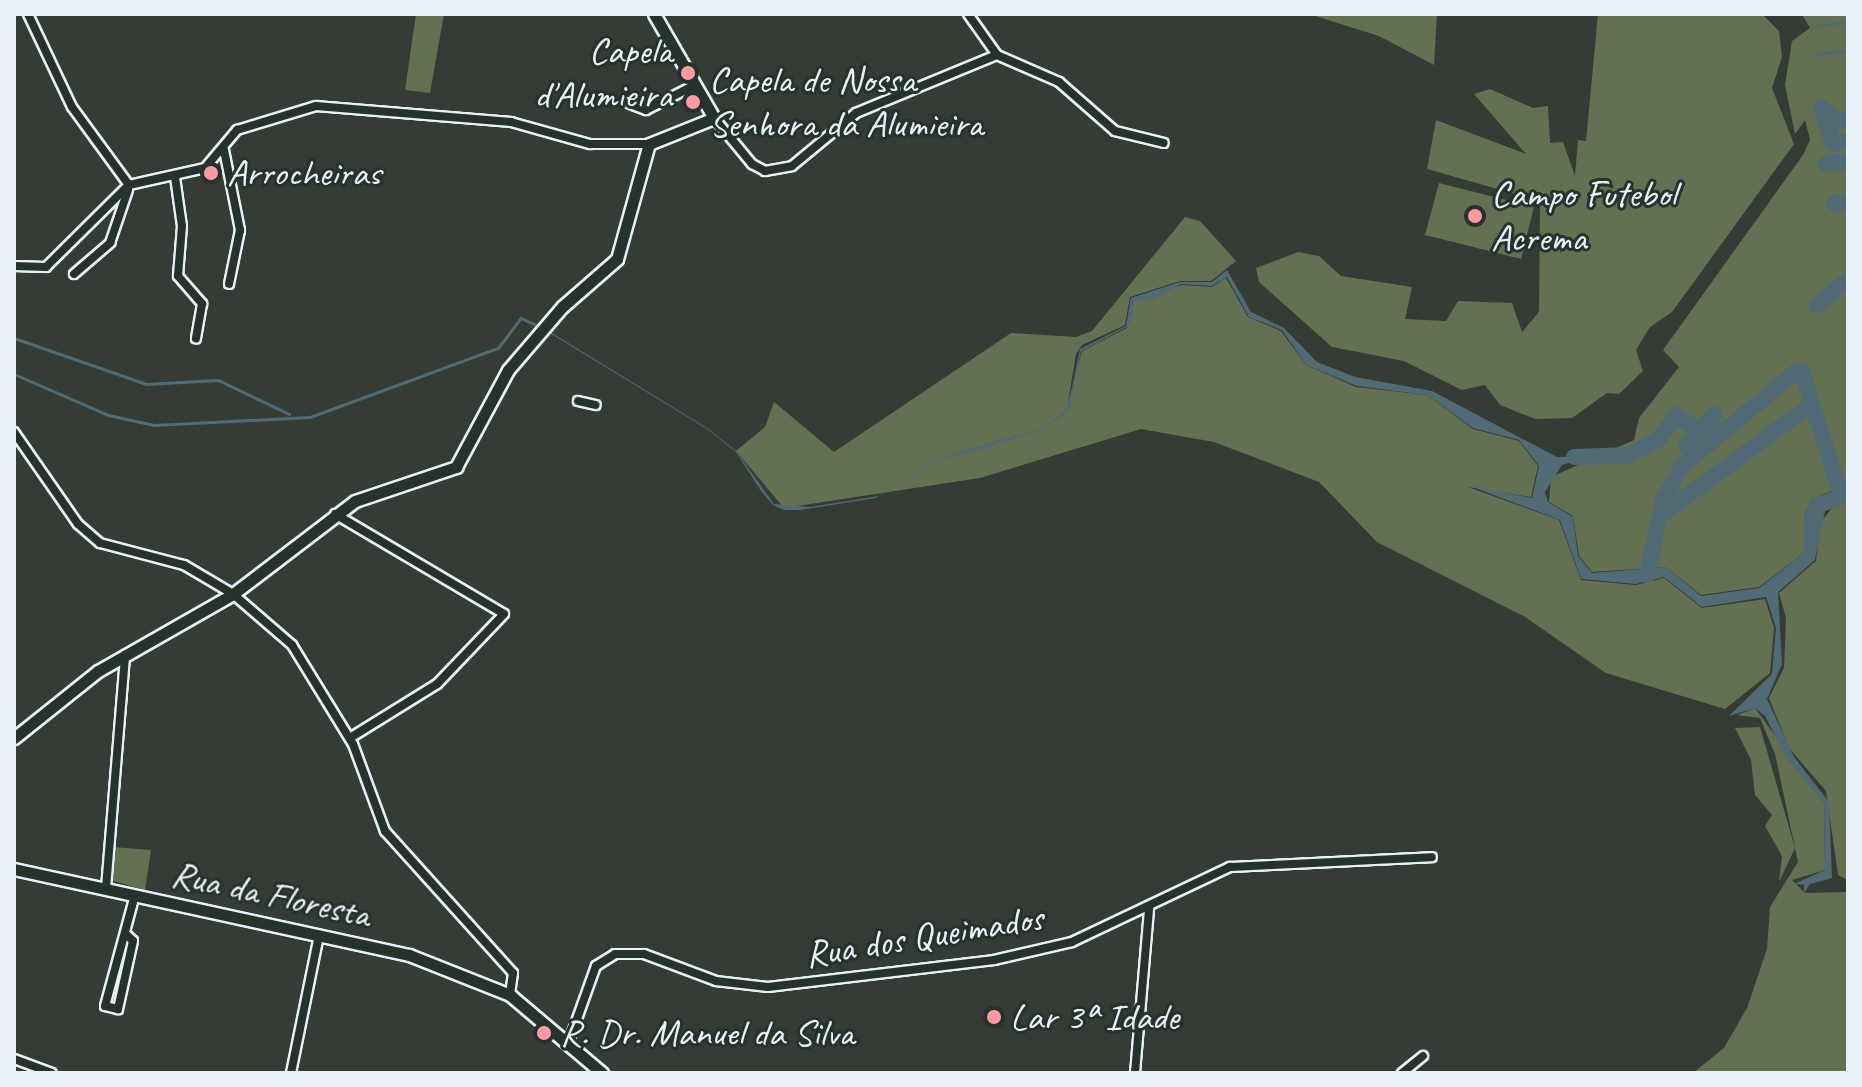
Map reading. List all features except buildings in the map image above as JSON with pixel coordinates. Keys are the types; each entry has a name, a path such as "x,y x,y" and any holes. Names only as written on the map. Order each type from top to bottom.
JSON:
{"street":[{"path":"28,14 72,107 129,185"},
{"path":"654,14 714,118 752,164 765,171 792,166 856,113 997,55"},
{"path":"968,14 997,55 1059,82 1115,131 1164,143"},
{"path":"630,104 646,110 693,86"},
{"path":"14,266 46,267 129,185 205,168 224,150 237,130 316,106 511,122 590,144 649,144 714,118"},
{"path":"14,738 125,655 233,594 335,514 370,492 456,467 508,370 562,307 617,259 649,144"},
{"path":"224,150 240,230 229,284"},
{"path":"175,177 182,226 178,276 202,304 196,338"},
{"path":"74,274 110,243 129,185"},
{"path":"578,401 596,405"},
{"path":"14,432 78,524 100,543 184,565 233,594 315,672 350,738 385,831 513,973 510,995"},
{"path":"335,514 504,614 437,684 350,738"},
{"path":"106,888 125,655"},
{"name":"Rua dos Queimados","path":"568,1044 596,966 615,954 644,954 716,981 768,987 994,960 1074,941 1149,909 1230,867 1432,857"},
{"name":"Rua da Floresta","path":"14,869 409,955 510,995 602,1073"},
{"path":"127,935 135,895"},
{"path":"1135,1073 1149,909"},
{"path":"127,935 133,941 118,1009 105,1006 120,938 127,935"},
{"path":"291,1073 319,935"},
{"path":"1402,1073 1423,1056"},
{"path":"14,1059 52,1073"}],"green space":[{"path":"416,14 444,14 430,93 405,90"},
{"path":"1309,14 1437,14 1434,65 1379,36"},
{"path":"1598,14 1762,14 1779,31 1782,57 1772,88 1794,144 1672,312 1650,327 1636,350 1643,371 1619,394 1607,393 1572,418 1535,419 1500,405 1485,385 1462,390 1404,361 1332,347 1259,282 1256,268 1298,252 1319,256 1341,276 1412,287 1405,319 1446,321 1458,301 1512,303 1522,332 1539,312 1540,201 1427,169 1436,120 1526,154 1474,94 1490,89 1533,108 1548,106 1550,143 1563,142 1575,176 1578,140 1586,141"},
{"path":"1802,14 1848,14 1848,484 1812,499 1804,515 1804,553 1759,587 1701,595 1666,567 1592,572 1579,556 1573,516 1549,502 1551,477 1634,440 1639,418 1679,367 1663,350 1803,155 1810,140 1805,120 1795,134 1785,85 1792,41 1810,28"},
{"path":"1439,183 1534,207 1521,259 1425,235"},
{"path":"1185,217 1200,221 1236,261 1211,281 1180,281 1130,297 1125,325 1082,345 1076,354 1068,403 1082,351 1127,328 1133,301 1182,285 1212,287 1226,278 1248,317 1281,331 1306,365 1356,387 1427,395 1473,429 1519,441 1538,466 1531,497 1468,487 1559,520 1581,580 1636,585 1664,578 1702,608 1765,599 1774,628 1770,673 1725,709 1606,673 1525,617 1377,542 1319,482 1214,442 1141,429 980,478 784,508 736,451 765,427 774,402 834,452 1011,333 1076,337 1092,331"},
{"path":"1836,503 1848,504 1848,880 1838,875 1826,791 1789,748 1769,698 1784,668 1786,618 1779,593 1816,561 1821,522"},
{"path":"1755,708 1824,803 1825,870 1792,880 1805,893 1848,892 1848,1073 1693,1073 1724,1048 1747,1008 1767,949 1770,907 1798,862 1775,754 1760,718 1737,715"},
{"path":"1760,727 1795,848 1779,882 1782,856 1765,826 1772,815 1755,795 1751,760 1735,728"},
{"path":"113,847 151,850 145,890 110,880"}],"water":[{"path":"1227,270 1251,312 1284,328 1317,362 1355,377 1432,391 1557,457 1592,456 1562,465 1545,492 1548,502 1573,517 1578,556 1592,573 1666,567 1701,596 1759,588 1804,553 1804,515 1812,499 1848,485 1848,503 1825,511 1815,560 1778,592 1782,664 1767,699 1794,757 1829,802 1832,878 1810,884 1804,893 1804,885 1794,884 1825,870 1824,803 1787,759 1765,716 1755,708 1729,716 1772,674 1776,628 1766,597 1702,607 1664,577 1636,584 1581,579 1560,520 1470,486 1532,498 1539,466 1519,440 1473,428 1427,395 1357,386 1306,365 1282,330 1249,317 1227,277 1212,286 1181,284 1154,299 1132,301 1133,317 1127,327 1081,351 1070,408 1047,427 979,450 940,459 876,498 800,510 784,510 773,505 736,452 707,429 548,332 520,366 547,330 707,428 736,451 774,504 810,507 879,496 939,458 1047,426 1068,407 1080,349 1126,326 1131,298 1180,282 1212,282"}],"waterway":[{"path":"1818,26 1848,21"},
{"path":"1816,54 1848,50"},
{"path":"1821,107 1833,144 1848,141"},
{"path":"1822,108 1838,121 1848,118"},
{"path":"1825,164 1848,161"},
{"path":"1834,203 1848,201"},
{"path":"1817,305 1848,280"},
{"path":"14,374 108,415 154,425 310,417 498,348 521,318 536,325"},
{"path":"14,338 146,384 218,380 289,414"},
{"path":"1647,575 1663,500 1682,466 1796,372 1802,371 1812,404"},
{"path":"1661,515 1812,404 1841,493"},
{"path":"1686,446 1715,414"},
{"path":"1574,457 1629,455 1659,439 1676,415 1712,440"}],"place":[{"name":"Capela d'Alumieira","path":"688,73"},
{"name":"Capela de Nossa Senhora da Alumieira","path":"693,102"},
{"name":"Arrocheiras","path":"211,173"},
{"name":"Campo Futebol Acrema","path":"1475,216"},
{"name":"Lar 3ª Idade","path":"994,1017"},
{"name":"R. Dr. Manuel da Silva","path":"544,1033"}]}
